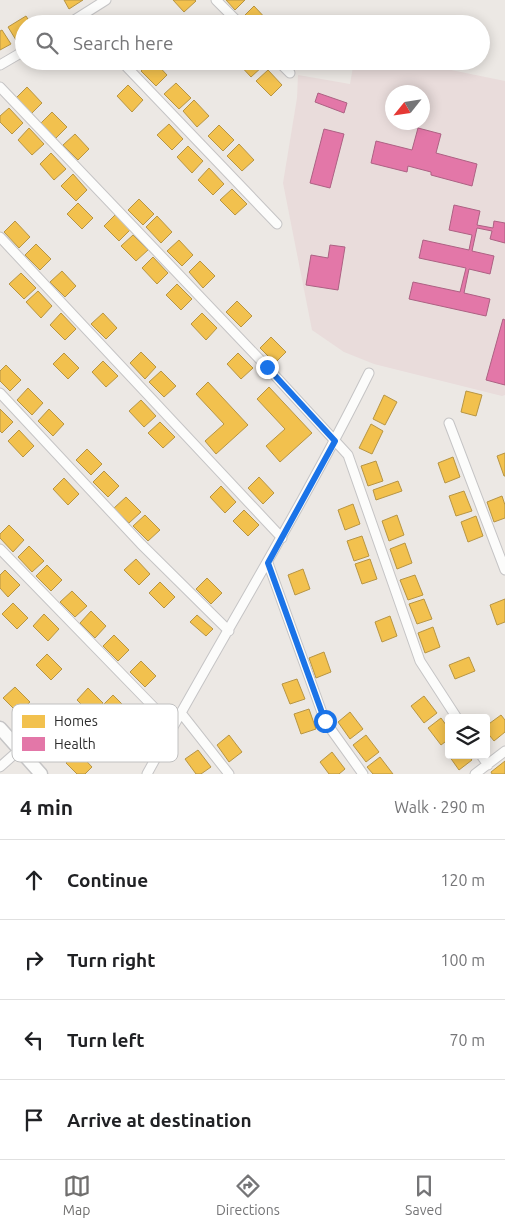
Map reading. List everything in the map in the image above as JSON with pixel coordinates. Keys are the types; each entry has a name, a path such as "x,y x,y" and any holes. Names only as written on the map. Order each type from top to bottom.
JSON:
{"street":[{"path":"88,15 106,0"},
{"path":"216,0 231,15"},
{"path":"0,65 15,56"},
{"path":"130,70 277,224"},
{"path":"287,70 290,73"},
{"path":"0,87 267,367 348,455 420,661 454,714"},
{"path":"0,237 282,538"},
{"path":"178,718 282,538 335,441 369,373"},
{"path":"0,393 141,544 229,631"},
{"path":"449,423 505,570"},
{"path":"0,548 151,704"},
{"path":"268,563 325,721 364,774"},
{"path":"181,713 228,774"},
{"path":"0,728 12,742"},
{"path":"476,774 505,751"},
{"path":"0,767 12,756"},
{"path":"484,759 488,765"},
{"path":"30,762 41,774"},
{"path":"147,774 154,762"}],"shaded area":[{"path":"352,70 451,70 505,81 505,395 502,396 374,364 344,352 312,330 283,183 297,98 298,75 350,84"}],"building: Homes":[{"path":"64,0 83,0 69,9"},
{"path":"173,0 195,0 196,1 184,12"},
{"path":"226,0 245,0 235,10"},
{"path":"254,6 262,15 245,15"},
{"path":"15,23 15,38 8,27"},
{"path":"2,30 11,44 0,50 0,31"},
{"path":"162,70 167,75 156,86 141,71"},
{"path":"244,70 259,70 251,77"},
{"path":"268,70 282,85 271,96 256,81"},
{"path":"176,83 191,98 179,109 164,94"},
{"path":"128,85 143,100 132,112 117,96"},
{"path":"27,87 42,103 31,114 16,98"},
{"path":"194,100 209,116 197,127 183,111"},
{"path":"9,108 23,123 12,134 0,122 0,116"},
{"path":"52,112 67,127 56,138 41,123"},
{"path":"169,124 183,139 172,150 157,135"},
{"path":"219,125 234,140 223,151 208,136"},
{"path":"29,128 44,144 32,155 18,140"},
{"path":"75,134 89,149 78,160 63,145"},
{"path":"239,144 254,160 242,171 227,156"},
{"path":"188,146 203,161 192,173 177,157"},
{"path":"51,153 66,169 54,180 40,164"},
{"path":"209,168 224,184 213,195 198,180"},
{"path":"73,174 87,190 76,201 61,186"},
{"path":"232,189 247,204 235,215 220,200"},
{"path":"139,199 154,214 143,225 128,210"},
{"path":"78,203 93,218 82,229 67,214"},
{"path":"115,215 130,230 119,241 104,226"},
{"path":"157,216 172,232 161,243 146,227"},
{"path":"15,221 30,237 19,248 4,232"},
{"path":"133,235 148,250 136,261 121,246"},
{"path":"179,240 193,255 182,266 167,251"},
{"path":"36,244 51,259 40,270 25,255"},
{"path":"153,257 168,273 157,284 142,268"},
{"path":"200,261 215,276 203,288 189,272"},
{"path":"62,271 76,286 65,297 50,282"},
{"path":"21,273 36,288 24,299 9,284"},
{"path":"177,284 192,299 181,310 166,295"},
{"path":"38,291 52,306 41,318 26,302"},
{"path":"237,301 252,316 241,327 226,312"},
{"path":"61,313 76,329 65,340 50,325"},
{"path":"103,313 117,328 106,339 91,324"},
{"path":"202,313 217,328 206,340 191,324"},
{"path":"271,337 286,352 275,363 260,348"},
{"path":"141,352 156,367 145,379 130,363"},
{"path":"64,353 79,368 68,379 53,364"},
{"path":"238,353 253,368 241,379 227,364"},
{"path":"103,361 118,376 106,387 92,372"},
{"path":"6,365 21,380 10,391 0,381 0,371"},
{"path":"161,371 176,386 164,397 149,382"},
{"path":"208,382 248,425 216,454 205,441 224,424 196,394"},
{"path":"269,387 312,433 280,462 266,446 285,429 257,399"},
{"path":"28,388 43,403 32,415 17,400"},
{"path":"466,391 482,395 476,416 461,412"},
{"path":"384,395 397,402 385,425 373,419"},
{"path":"141,400 156,416 144,427 129,411"},
{"path":"0,409 13,422 2,433 0,431"},
{"path":"49,409 64,424 53,436 38,421"},
{"path":"160,422 175,437 163,448 148,433"},
{"path":"371,424 383,431 372,454 359,448"},
{"path":"19,430 34,446 23,457 8,441"},
{"path":"87,449 102,464 91,475 76,460"},
{"path":"505,453 505,476 504,476 497,456"},
{"path":"453,457 460,477 445,483 438,463"},
{"path":"376,461 383,481 368,486 361,466"},
{"path":"104,471 119,486 108,497 93,482"},
{"path":"259,477 274,493 263,504 248,488"},
{"path":"64,478 79,494 68,505 53,489"},
{"path":"398,481 402,491 376,500 373,490"},
{"path":"221,486 236,502 225,513 210,497"},
{"path":"464,491 472,511 456,516 449,496"},
{"path":"502,496 505,505 505,518 494,522 487,502"},
{"path":"126,497 141,512 129,523 114,508"},
{"path":"353,504 360,524 345,530 338,510"},
{"path":"244,510 259,525 248,536 233,521"},
{"path":"145,515 160,530 148,541 133,526"},
{"path":"397,515 404,535 389,541 382,521"},
{"path":"476,516 483,536 468,542 461,522"},
{"path":"9,525 24,540 13,552 0,538 0,534"},
{"path":"362,536 369,556 354,561 347,541"},
{"path":"405,543 412,563 397,569 390,549"},
{"path":"29,546 44,561 32,572 18,557"},
{"path":"136,559 150,574 139,585 124,570"},
{"path":"370,559 377,579 362,584 355,564"},
{"path":"47,565 62,580 51,591 36,576"},
{"path":"303,569 310,589 295,595 288,575"},
{"path":"5,570 20,585 8,597 0,588 0,575"},
{"path":"415,575 423,595 408,600 400,580"},
{"path":"207,578 222,593 211,604 196,589"},
{"path":"160,582 175,597 164,608 149,593"},
{"path":"72,591 87,606 75,617 60,602"},
{"path":"424,599 432,619 417,624 409,604"},
{"path":"505,599 505,622 497,625 490,605"},
{"path":"13,603 28,618 17,629 2,614"},
{"path":"91,611 106,626 95,638 80,623"},
{"path":"44,614 59,629 48,641 33,626"},
{"path":"197,615 213,629 206,636 190,622"},
{"path":"390,616 397,636 382,642 375,622"},
{"path":"433,627 440,647 425,653 418,633"},
{"path":"114,635 129,650 118,661 103,646"},
{"path":"324,652 331,672 316,678 309,658"},
{"path":"47,654 62,669 51,680 36,665"},
{"path":"469,657 475,671 455,679 449,665"},
{"path":"141,661 156,676 145,687 130,672"},
{"path":"297,679 305,699 290,704 282,684"},
{"path":"15,687 30,702 28,704 12,704 12,707 3,698"},
{"path":"88,688 103,703 81,704 77,700"},
{"path":"113,695 122,704 104,704"},
{"path":"424,696 437,713 424,723 411,706"},
{"path":"309,709 316,729 301,734 294,714"},
{"path":"350,712 363,729 350,739 338,722"},
{"path":"501,715 505,720 505,732 494,741 490,736 490,723"},
{"path":"441,718 445,724 445,742 441,745 428,728"},
{"path":"229,735 242,752 229,762 217,745"},
{"path":"366,735 379,752 366,762 353,745"},
{"path":"198,750 211,767 201,774 196,774 185,759"},
{"path":"332,752 345,769 339,774 329,774 320,762"},
{"path":"380,757 393,774 373,774 367,767"},
{"path":"451,759 471,759 472,760 459,770"},
{"path":"505,761 505,774 492,774 491,772"},
{"path":"87,762 92,767 85,774 77,774 66,763"}],"building: Health":[{"path":"318,93 347,103 344,113 315,102"},
{"path":"324,129 344,134 330,188 310,183"},
{"path":"417,130 441,134 436,153 477,164 472,186 431,175 431,172 408,166 407,172 371,163 376,141 412,150"},
{"path":"454,205 480,211 477,225 493,228 494,221 505,223 505,243 490,239 492,231 477,228 472,251 494,256 490,274 469,269 464,293 490,299 486,316 409,299 413,282 460,292 466,268 419,258 423,240 469,250 472,235 449,230"},
{"path":"330,245 345,247 338,290 306,285 311,255 328,258"},
{"path":"503,319 505,320 505,385 486,380"}],"route":[{"path":"267,367 335,441 268,563 325,721"}]}
